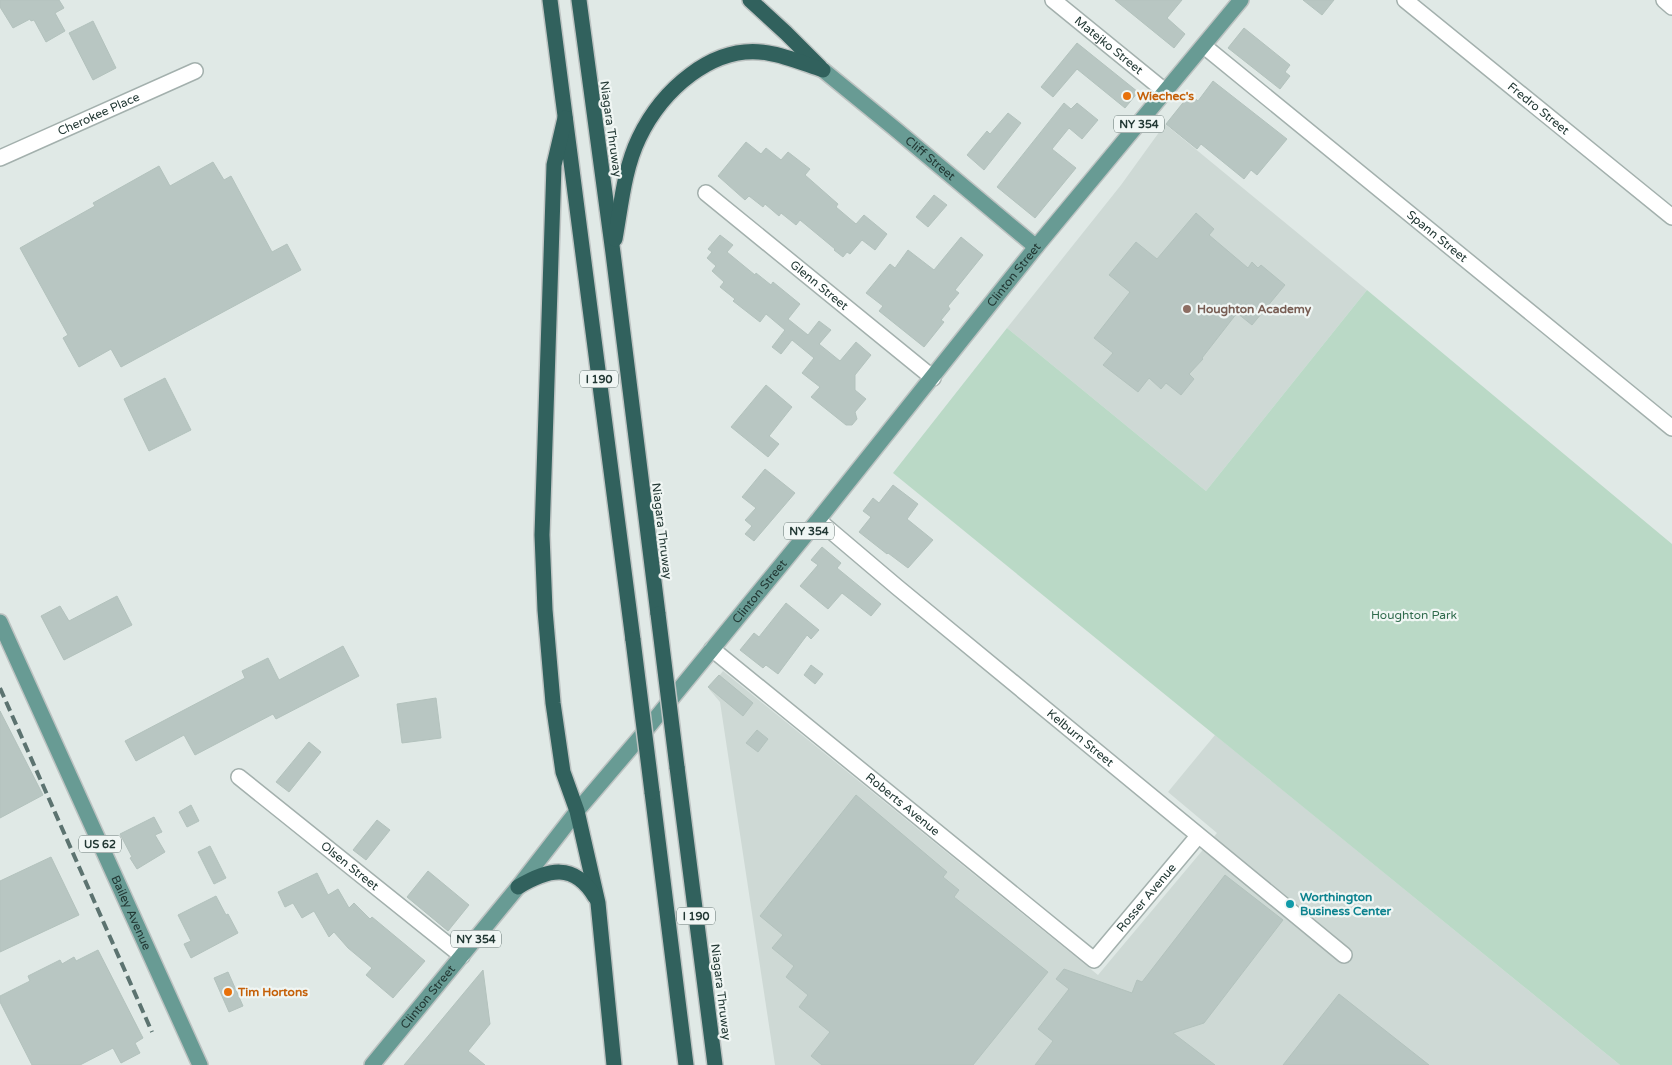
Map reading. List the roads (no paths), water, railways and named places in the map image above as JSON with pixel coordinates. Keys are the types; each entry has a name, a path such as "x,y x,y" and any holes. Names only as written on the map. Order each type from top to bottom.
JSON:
{"highway":[{"name":"I 190","path":"550,0 686,1065"},
{"name":"Niagara Thruway","path":"579,0 613,253 715,1065"},
{"path":"750,0 823,70"},
{"path":"613,253 631,158 639,138 651,118 668,96 683,81 708,63 735,54 752,52 768,53 823,70"},
{"path":"565,118 554,165 542,535 545,610 553,703 563,772 578,811 598,903 614,1065"},
{"path":"518,887 552,871 574,875 589,886 598,903"}],"main road":[{"name":"Clinton Street","path":"372,1065 818,520 1036,247 1241,0"},
{"name":"Cliff Street","path":"823,70 1036,247"},
{"name":"Bailey Avenue","path":"0,622 200,1065"}],"street":[{"name":"Matejko Street","path":"1053,0 1166,92"},
{"name":"Fredro Street","path":"1405,0 1672,217"},
{"path":"1664,0 1672,7"},
{"name":"Spann Street","path":"1204,46 1672,428"},
{"name":"Cherokee Place","path":"0,158 195,70"},
{"name":"Glenn Street","path":"706,193 932,378"},
{"name":"Kelburn Street","path":"818,520 1198,836 1344,954"},
{"name":"Roberts Avenue","path":"712,649 1094,960"},
{"name":"Olsen Street","path":"238,777 462,956"},
{"name":"Rosser Avenue","path":"1094,960 1198,836"}],"railway":[{"path":"0,688 152,1032"}],"place":[{"name":"Wiechec's","path":"1127,96"},
{"name":"Houghton Academy","path":"1187,309"},
{"name":"Worthington Business Center","path":"1290,904"},
{"name":"Tim Hortons","path":"228,992"}],"park label":[{"name":"Houghton Park","path":"1414,615"}]}
